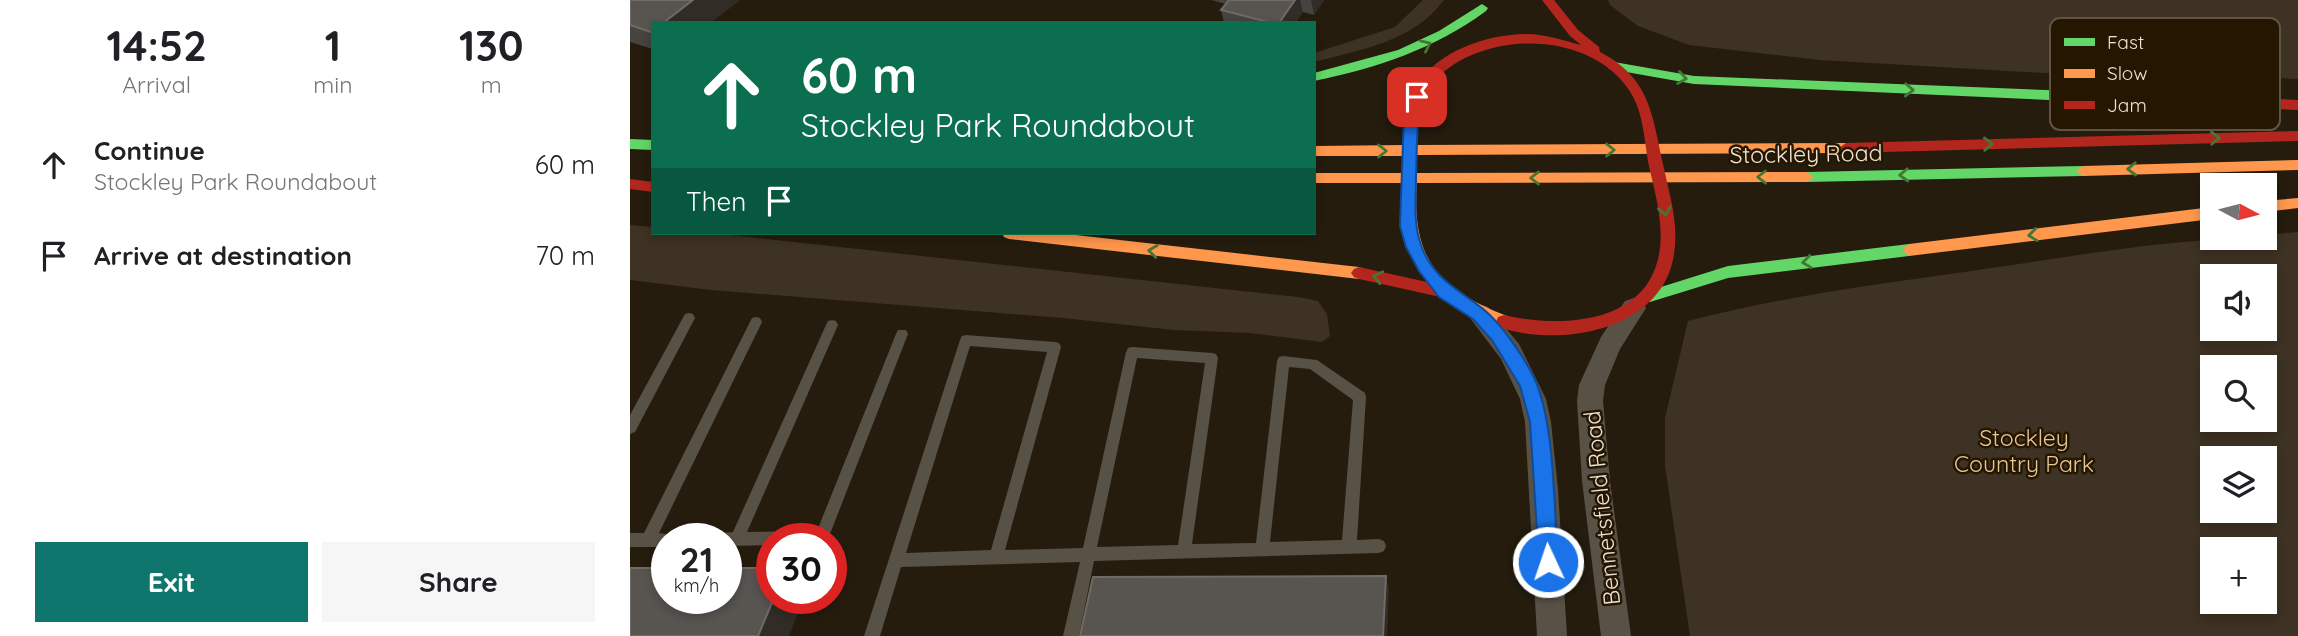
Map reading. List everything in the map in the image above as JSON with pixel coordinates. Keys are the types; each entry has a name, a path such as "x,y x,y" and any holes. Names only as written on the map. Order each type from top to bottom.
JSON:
{"main road":[{"path":"1548,0 1574,33 1627,77 1643,104 1667,217 1666,264 1642,302"},
{"path":"1485,4 1417,97 1411,115 1408,226 1424,267 1445,292 1479,314 1545,330 1583,326 1728,272 2200,214"},
{"path":"1316,77 1392,60 1458,29 1485,4"},
{"path":"1417,71 1492,41 1529,38 1581,48 1611,64 1693,80 2050,95"},
{"path":"1316,86 1382,77"},
{"path":"2280,104 2298,105"},
{"name":"Stockley Road","path":"1316,151 1822,149 2298,136"},
{"path":"630,144 651,145"},
{"name":"Stockley Road","path":"1316,178 1830,177 2298,164"},
{"path":"630,175 651,176"},
{"path":"630,184 651,187"},
{"path":"2277,205 2298,203"},
{"path":"1025,235 1159,252 1343,269 1445,292"}],"street":[{"name":"Bennetsfield Road","path":"1616,636 1595,471 1590,401 1592,385 1610,344 1642,302"},
{"path":"1479,314 1510,352 1533,399 1538,422 1544,489 1552,636"}],"lane":[{"path":"630,428 689,318"},
{"path":"630,540 648,540 755,322"},
{"path":"742,528 832,326"},
{"path":"742,539 821,538 902,334"},
{"path":"872,636 966,340 1055,347 996,557"},
{"path":"1071,636 1132,352 1212,358 1184,552"},
{"path":"1262,549 1283,362 1313,364 1360,397 1349,547"},
{"path":"896,561 1379,546"}],"green space":[{"path":"1423,0 1444,0 1432,14 1402,34 1368,48 1316,61 1316,52 1395,27"},
{"path":"1608,0 2298,0 2298,79 2280,78 2280,18 2050,18 2050,73 2044,73 1820,60 1689,45 1638,26 1610,5"},
{"path":"630,225 651,227 651,235 729,235 1298,297 1318,301 1327,314 1330,336 1322,342 1249,333 1174,330 1063,318 711,290 630,280"},
{"name":"Stockley Country Park","path":"2298,232 2298,636 1690,636 1665,466 1665,418 1688,321 1763,304 1876,285 2128,248 2200,241 2200,250 2277,250 2277,234"}],"building":[{"path":"630,0 693,0 666,21 651,21 651,32 630,25"},
{"path":"1229,0 1295,0 1280,21 1264,21 1221,10"},
{"path":"630,568 651,568 651,614 742,614 742,568 756,568 756,614 767,614 758,636 630,636"},
{"path":"1386,576 1383,636 1080,636 1093,577"}],"traffic: fast":[{"path":"1316,77 1359,67 1402,53 1443,34 1482,8"},
{"path":"1614,66 1694,80 2050,95"},
{"path":"630,144 651,145"},
{"path":"1807,177 2083,171"},
{"path":"1650,296 1728,272 1909,250"}],"traffic: slow":[{"path":"1424,84 1415,104 1411,124 1408,212 1413,245 1421,261 1443,288 1472,308 1504,322"},
{"path":"1316,151 1846,148"},
{"path":"2083,171 2298,165"},
{"path":"1316,178 1807,177"},
{"path":"2277,205 2298,203"},
{"path":"1909,250 2200,214"},
{"path":"1026,235 1359,273"}],"traffic: jam":[{"path":"1548,0 1574,33 1595,50"},
{"path":"1504,322 1548,329 1596,323 1619,315 1639,303 1654,287 1667,253 1666,214 1649,127 1639,95 1626,77 1605,60 1568,46 1529,38"},
{"path":"1424,84 1433,72 1457,55 1485,45 1529,38"},
{"path":"2280,104 2298,105"},
{"path":"1846,148 2298,136"},
{"path":"630,184 651,187"},
{"path":"1359,273 1445,292"}],"route":[{"path":"1417,97 1411,115 1408,226 1424,267 1445,292 1479,314 1510,352 1528,384 1538,422 1548,562"}]}
